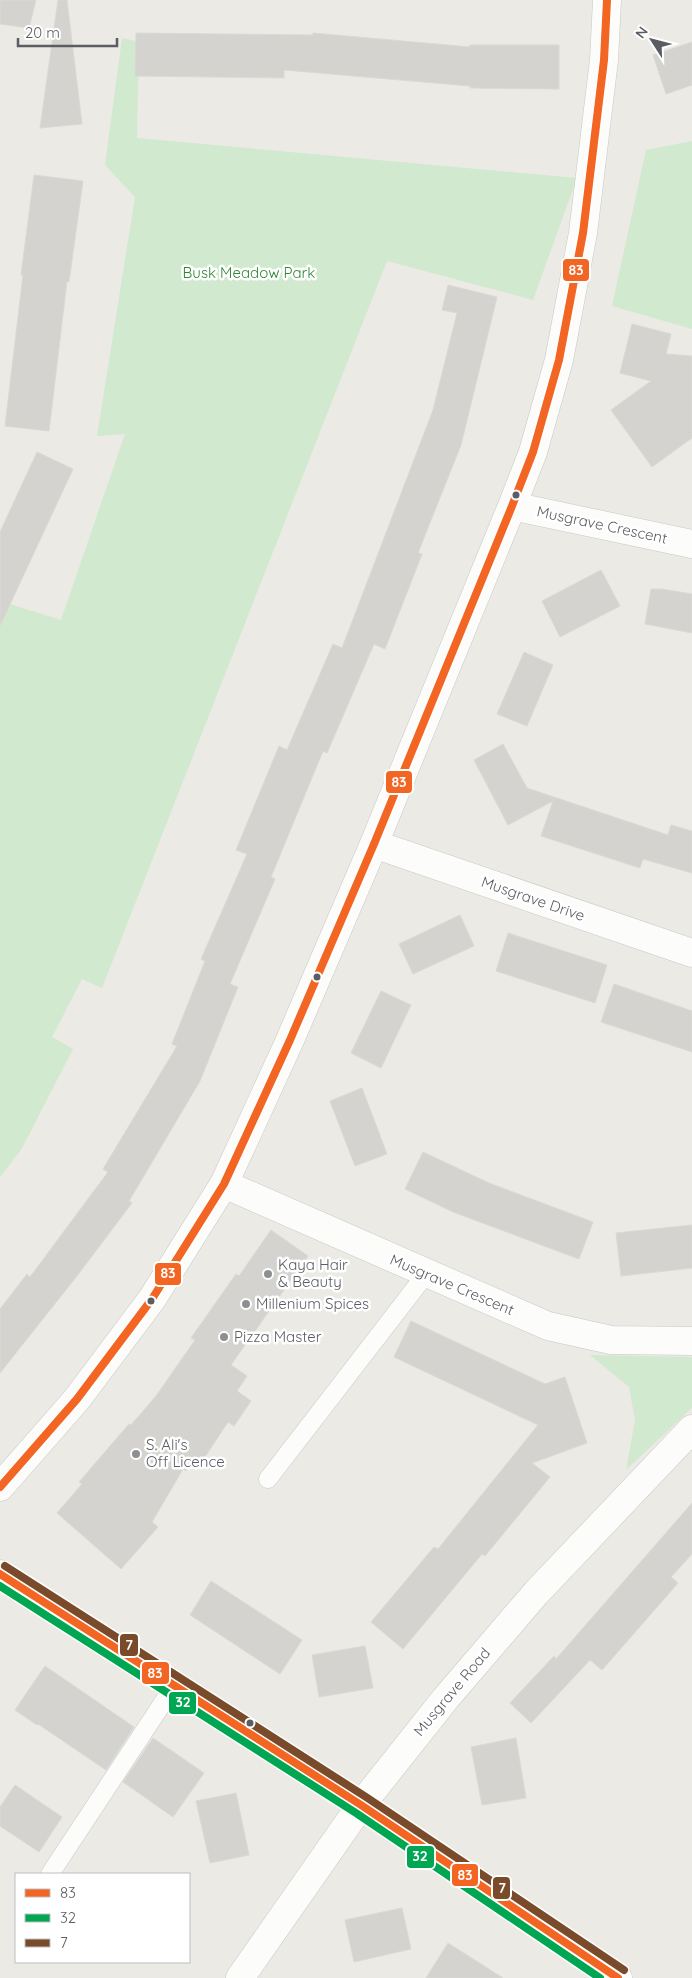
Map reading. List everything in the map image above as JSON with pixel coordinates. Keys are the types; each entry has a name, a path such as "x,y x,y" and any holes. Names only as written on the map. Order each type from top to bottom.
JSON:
{"street":[{"path":"0,1487 77,1399 152,1299 224,1184 290,1040 374,844 533,452 559,360 583,233 604,60 608,0"},
{"name":"Musgrave Crescent","path":"512,506 692,544"},
{"name":"Musgrave Drive","path":"374,844 692,953"},
{"name":"Musgrave Crescent","path":"224,1184 548,1326 610,1340 692,1341"},
{"name":"Musgrave Road","path":"240,1978 361,1805 446,1698 536,1593 692,1429"},
{"path":"0,1574 361,1805 618,1978"}],"lane":[{"path":"268,1479 426,1274"},
{"path":"51,1873 174,1686"}],"green space":[{"name":"Busk Meadow Park","path":"122,38 139,42 137,138 577,178 533,300 387,261 102,988 82,979 52,1037 73,1049 21,1150 0,1177 0,601 61,620 125,434 97,436 135,197 105,165"},
{"path":"692,141 692,329 612,306 646,150"},
{"path":"590,1355 692,1357 692,1408 626,1470 635,1420 629,1387"}],"building":[{"path":"0,0 36,0 29,28 0,24"},
{"path":"58,0 67,0 82,124 40,128"},
{"path":"136,33 313,35 313,33 470,47 470,45 559,45 559,89 470,88 470,86 284,70 284,78 135,76"},
{"path":"692,42 692,85 666,94 653,55"},
{"path":"34,175 83,181 69,282 67,281 49,431 5,426"},
{"path":"448,285 497,297 461,445 418,553 422,554 385,649 374,644 327,753 323,751 271,877 275,879 230,984 238,987 200,1081 129,1201 132,1203 0,1373 0,1309 27,1274 30,1277 108,1172 103,1169 177,1046 172,1044 205,961 201,959 247,854 236,850 279,746 287,750 333,644 342,648 433,410 457,313 442,310"},
{"path":"632,324 671,334 666,354 692,356 692,438 652,467 611,410 651,381 620,373"},
{"path":"37,452 73,469 0,626 0,532"},
{"path":"601,570 620,606 560,637 542,601"},
{"path":"651,589 692,594 692,633 645,624"},
{"path":"524,652 553,665 527,726 497,714"},
{"path":"503,744 527,788 668,835 671,825 692,831 692,873 643,859 640,868 541,836 553,801 508,825 474,760"},
{"path":"460,915 474,946 413,974 399,944"},
{"path":"508,933 607,965 595,1003 496,971"},
{"path":"614,984 692,1011 692,1052 601,1022"},
{"path":"381,991 411,1005 381,1068 351,1053"},
{"path":"362,1088 387,1154 355,1166 330,1101"},
{"path":"423,1152 489,1183 593,1222 579,1259 453,1212 405,1189"},
{"path":"692,1225 692,1268 621,1276 616,1233"},
{"path":"271,1230 308,1256 231,1365 247,1376 237,1391 251,1401 234,1426 228,1422 199,1466 192,1461 186,1471 183,1469 152,1522 158,1527 121,1569 57,1513 82,1484 79,1482 156,1396 195,1340 191,1338 236,1274 239,1276"},
{"path":"411,1321 545,1384 565,1377 587,1443 532,1463 550,1477 485,1556 482,1554 403,1649 371,1622 434,1547 438,1549 538,1425 394,1357"},
{"path":"692,1503 692,1554 671,1577 678,1583 602,1670 590,1660 531,1723 510,1703 554,1656 556,1659"},
{"path":"211,1581 302,1640 280,1674 190,1615"},
{"path":"365,1646 373,1688 319,1697 312,1655"},
{"path":"45,1666 134,1727 106,1770 15,1710"},
{"path":"153,1738 204,1773 173,1817 123,1782"},
{"path":"516,1738 526,1798 482,1805 471,1747"},
{"path":"15,1785 62,1817 39,1852 0,1826 0,1807"},
{"path":"236,1793 249,1855 210,1863 196,1801"},
{"path":"402,1908 411,1949 354,1962 345,1920"},
{"path":"448,1943 503,1978 426,1978"}],"transit line":[{"name":"83","path":"0,1487 77,1399 152,1299 224,1184 290,1040 374,844 512,506 533,452 559,360 583,233 604,60 607,0"},
{"name":"7","path":"5,1566 366,1797 624,1970"},
{"name":"83","path":"0,1574 361,1805 618,1978"},
{"name":"32","path":"0,1586 356,1813 600,1978"}],"place":[{"name":"Kaya Hair & Beauty","path":"268,1274"},
{"name":"Millenium Spices","path":"246,1304"},
{"name":"Pizza Master","path":"224,1337"},
{"name":"S. Ali's Off Licence","path":"136,1454"}]}
